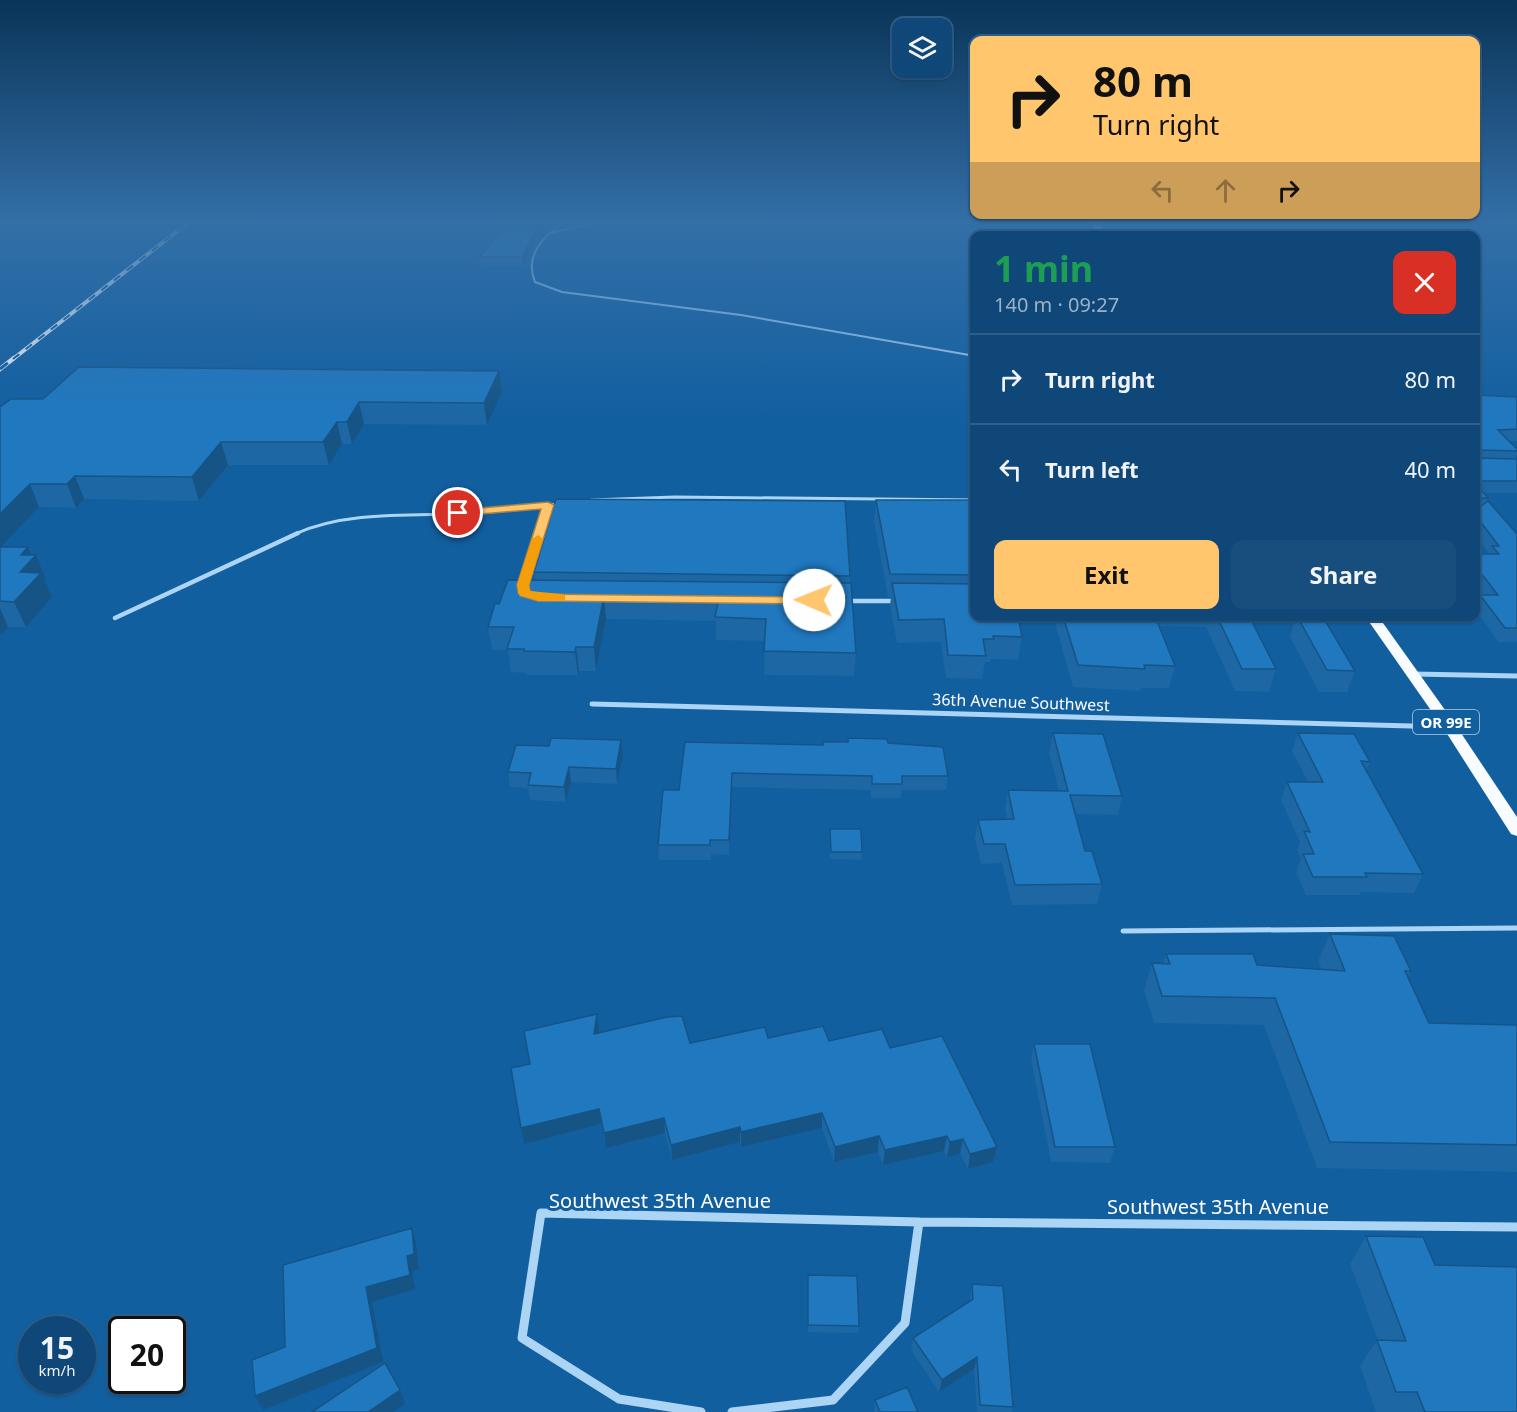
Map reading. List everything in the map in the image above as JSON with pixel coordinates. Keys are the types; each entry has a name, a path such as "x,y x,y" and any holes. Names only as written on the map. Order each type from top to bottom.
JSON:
{"main road":[{"name":"OR 99E","path":"1375,621 1450,727 1517,830"}],"street":[{"path":"1412,674 1517,676"},
{"name":"36th Avenue Southwest","path":"592,704 1450,727"},
{"name":"Southwest 35th Avenue","path":"701,1412 619,1399 522,1338 541,1213 919,1222 1517,1227"},
{"path":"732,1412 833,1400 905,1323 919,1222"}],"lane":[{"path":"551,288 562,292 741,315 970,355"},
{"path":"589,500 675,496 970,500"},
{"path":"115,618 313,526 387,514 482,513 569,503"},
{"path":"523,585 548,505"},
{"path":"845,601 904,601"},
{"path":"1123,931 1517,928"}],"building":[{"path":"79,367 499,371 484,403 359,402 347,422 337,422 323,442 221,442 192,477 75,476 67,484 30,484 0,514 0,407 11,399 43,399"},
{"path":"1480,395 1517,397 1517,429 1498,430 1517,451 1480,450"},
{"path":"1480,458 1517,459 1517,481 1480,481"},
{"path":"1480,489 1488,498 1480,498"},
{"path":"556,499 845,501 850,576 534,572"},
{"path":"876,500 970,500 970,575 890,574"},
{"path":"1488,501 1517,534 1517,628 1505,628 1480,595 1498,595 1480,572 1480,554 1499,554 1492,546 1499,546 1480,521 1480,507"},
{"path":"0,547 28,547 21,555 36,555 20,572 41,573 14,602 0,601"},
{"path":"508,580 851,583 856,653 764,651 766,619 715,617 719,598 604,596 594,647 576,647 575,652 507,649 514,627 488,627 495,603 499,604"},
{"path":"892,583 970,584 970,621 1019,621 1022,637 993,636 994,639 983,639 986,656 948,655 944,619 899,620"},
{"path":"1065,621 1157,621 1175,666 1144,665 1145,669 1078,665"},
{"path":"1219,621 1252,621 1276,669 1242,669"},
{"path":"1300,621 1325,621 1355,671 1327,670"},
{"path":"1053,733 1103,734 1122,796 1070,795 1085,851 1092,851 1102,884 1015,885 1005,844 984,844 978,820 1014,819 1008,790 1068,791"},
{"path":"1298,733 1354,734 1370,762 1361,761 1423,874 1365,873 1367,877 1313,877 1303,854 1314,854 1304,831 1310,832 1287,782 1323,782"},
{"path":"551,738 621,740 616,769 569,767 564,787 528,785 531,773 508,772 516,745 549,746"},
{"path":"848,738 887,739 888,743 943,747 948,776 902,776 902,784 872,784 872,776 732,773 729,840 710,840 710,845 658,845 663,790 679,790 685,742 823,745 823,742 848,742"},
{"path":"830,829 861,829 862,852 831,852"},
{"path":"1330,934 1394,936 1411,971 1405,971 1429,1023 1517,1025 1517,1145 1330,1142 1275,998 1162,996 1152,963 1170,964 1166,954 1253,954 1257,965 1345,971"},
{"path":"597,1014 594,1034 667,1017 682,1016 690,1043 765,1027 768,1038 823,1026 829,1041 882,1029 890,1048 942,1036 997,1147 970,1154 963,1139 950,1142 947,1136 885,1150 879,1136 835,1147 822,1113 741,1132 740,1127 671,1145 664,1118 604,1133 599,1109 521,1128 511,1068 530,1064 524,1031"},
{"path":"1034,1044 1090,1044 1115,1147 1055,1147"},
{"path":"412,1228 414,1254 407,1256 410,1275 366,1287 377,1348 255,1396 252,1360 285,1347 283,1265"},
{"path":"1366,1236 1423,1237 1435,1265 1517,1267 1517,1412 1425,1412 1417,1392 1396,1392 1377,1340 1406,1341"},
{"path":"808,1275 857,1276 859,1326 808,1325"},
{"path":"972,1284 1003,1286 1013,1407 980,1405 977,1357 942,1380 913,1338 973,1299"},
{"path":"385,1363 400,1390 368,1412 312,1412"},
{"path":"907,1387 918,1412 880,1412 875,1400"}],"railway":[{"path":"13,359 104,288"},
{"path":"0,369 14,358"}],"slow traffic":[{"path":"538,539 523,585 524,594 538,597 561,597"}],"route":[{"path":"458,513 482,513 548,505 523,585 524,594 538,597 814,600"}]}
